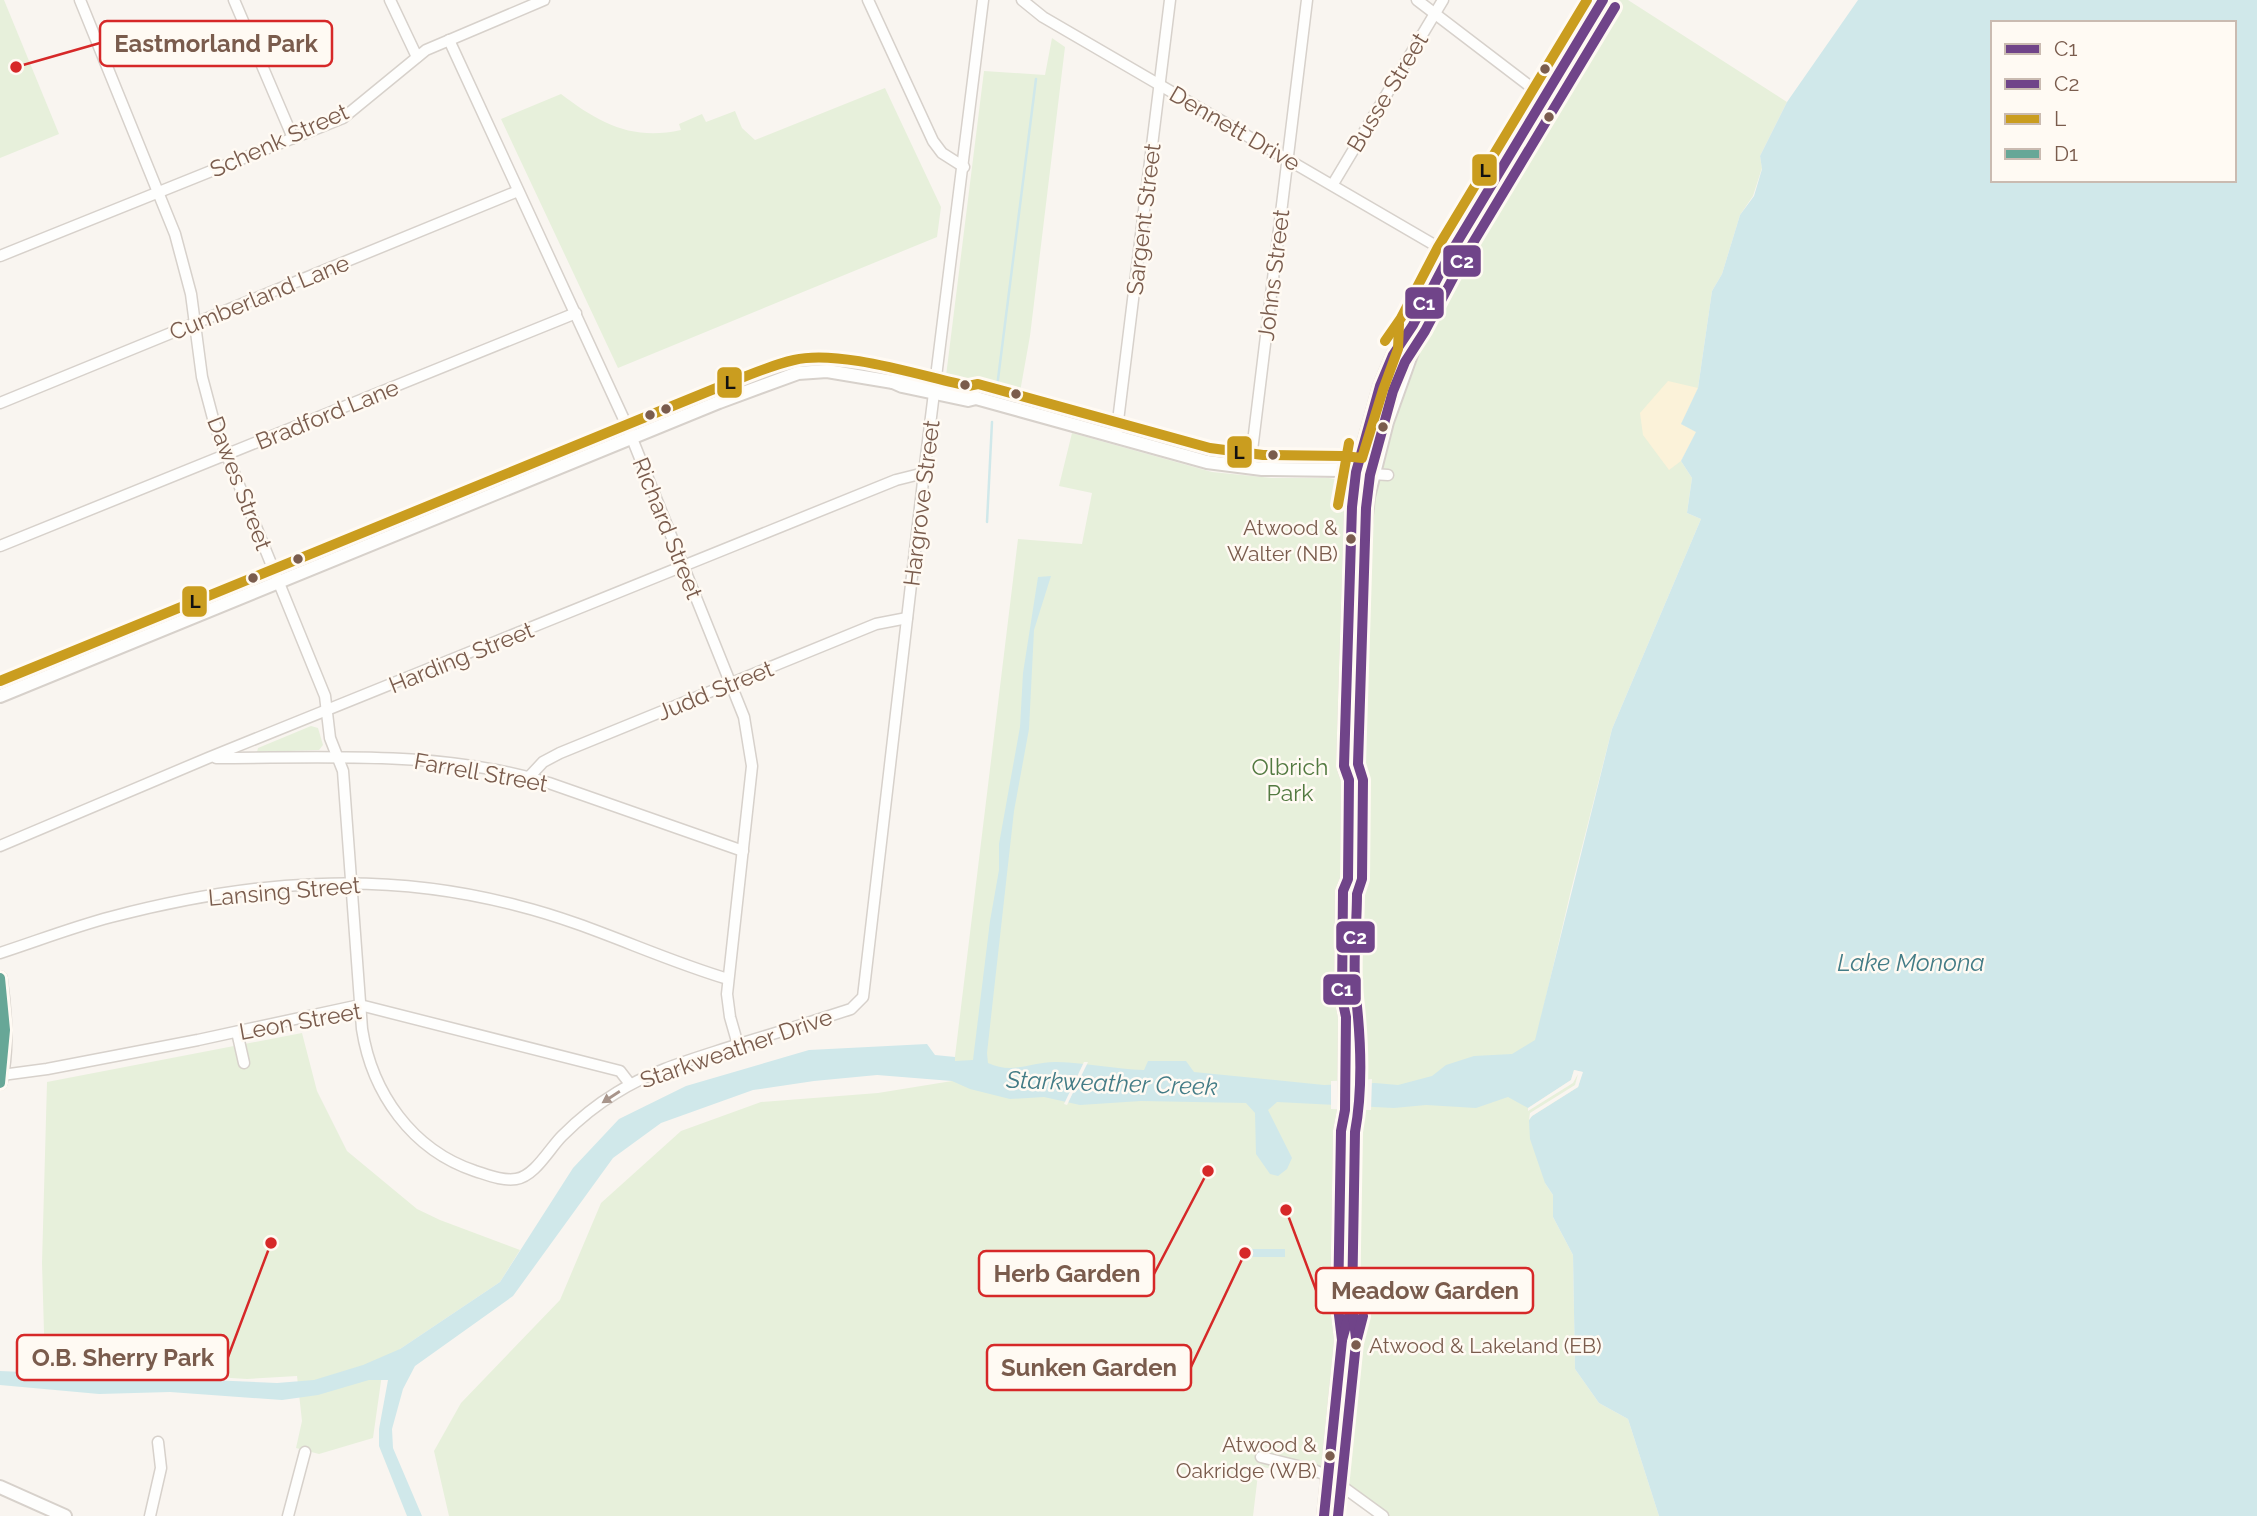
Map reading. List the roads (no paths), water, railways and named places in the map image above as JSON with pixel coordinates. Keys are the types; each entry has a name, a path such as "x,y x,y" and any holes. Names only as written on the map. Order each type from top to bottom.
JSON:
{"street":[{"name":"Dawes Street","path":"80,0 175,234 186,270 205,387 226,454 325,695 330,738 343,771 360,1005 365,1045 376,1080 389,1105 416,1136 436,1152 462,1166 498,1178 515,1180 522,1177"},
{"path":"234,0 293,138"},
{"path":"390,0 417,57"},
{"name":"Schenk Street","path":"0,256 343,118 426,50 544,0"},
{"path":"868,0 933,141 951,161 964,167"},
{"name":"Hargrove Street","path":"858,1005 863,997 983,0"},
{"name":"Dennett Drive","path":"1022,0 1043,18 1450,254"},
{"name":"Sargent Street","path":"1116,437 1170,0"},
{"name":"Johns Street","path":"1250,467 1307,0"},
{"path":"1417,0 1544,97"},
{"name":"Busse Street","path":"1333,184 1443,0"},
{"path":"1324,1516 1342,1340 1338,1320 1341,1131 1346,1076 1346,1017 1342,998 1343,891 1348,879 1349,779 1344,766 1348,575 1356,472 1371,416 1393,355 1413,326 1450,254 1603,0"},
{"name":"Richard Street","path":"449,40 632,438 744,717 752,758 728,979 730,1017 738,1045"},
{"name":"Cumberland Lane","path":"0,403 518,191"},
{"name":"Bradford Lane","path":"0,546 576,313"},
{"path":"1349,779 1355,768 1363,543 1372,474 1412,352 1413,326"},
{"path":"0,696 755,388 798,373 827,371 893,382 902,386 969,391 976,398 1199,460 1250,467 1388,475"},
{"name":"Harding Street","path":"0,846 208,758 896,480 924,473"},
{"name":"Judd Street","path":"529,777 543,762 560,753 876,624 907,618"},
{"name":"Farrell Street","path":"208,758 409,758 463,764 529,777 606,801 743,851"},
{"name":"Lansing Street","path":"0,953 111,917 191,899 269,888 352,882 455,891 518,905 728,979"},
{"path":"0,978 5,1055 1,1079"},
{"name":"Leon Street","path":"1,1079 360,1005 620,1071 630,1084"},
{"name":"Starkweather Drive","path":"522,1177 530,1172 583,1116 630,1084 664,1069 858,1005"},
{"path":"237,1032 244,1063"},
{"path":"150,1516 161,1468 158,1442"},
{"path":"288,1516 305,1452"},
{"path":"1261,1457 1328,1476 1383,1516"},
{"path":"2,1489 65,1516"}],"water":[{"name":"Lake Monona","path":"1858,0 2257,0 2257,1516 1659,1516 1628,1419 1599,1403 1575,1369 1573,1255 1553,1217 1553,1195 1545,1183 1530,1139 1529,1120 1532,1116 1578,1087 1582,1072 1574,1070 1571,1080 1528,1108 1508,1097 1476,1108 1426,1105 1394,1108 1277,1102 1268,1110 1292,1158 1287,1169 1278,1176 1270,1174 1256,1154 1255,1113 1246,1103 1141,1101 1080,1105 1044,1097 1010,1099 970,1089 952,1081 877,1075 753,1090 661,1123 613,1158 513,1296 415,1366 403,1389 392,1429 393,1448 422,1516 407,1516 379,1446 379,1429 388,1380 369,1380 318,1395 282,1400 170,1392 99,1394 0,1385 0,1371 277,1383 314,1380 363,1365 400,1349 500,1282 573,1168 619,1119 686,1086 809,1050 927,1044 935,1055 955,1057 955,1061 973,1060 999,870 999,844 1020,727 1023,673 1038,577 1051,576 1034,630 1029,729 1014,811 988,1063 1006,1068 1057,1062 1144,1070 1148,1061 1186,1061 1194,1072 1324,1085 1398,1085 1432,1076 1446,1065 1474,1056 1512,1054 1535,1040 1612,729 1701,519 1687,513 1692,478 1681,461 1696,432 1681,424 1698,388 1712,291 1722,274 1740,215 1754,196 1762,169 1760,156 1787,102"},
{"path":"1251,1249 1285,1249 1285,1257 1251,1257"}],"waterway":[{"path":"997,387 1036,79"},
{"path":"987,522 992,422"}],"place":[{"name":"Eastmorland Park","path":"16,67"},
{"name":"Atwood & Walter (NB)","path":"1351,539"},
{"name":"Herb Garden","path":"1208,1171"},
{"name":"Meadow Garden","path":"1286,1210"},
{"name":"O.B. Sherry Park","path":"271,1243"},
{"name":"Sunken Garden","path":"1245,1253"},
{"name":"Atwood & Lakeland (EB)","path":"1356,1345"},
{"name":"Atwood & Oakridge (WB)","path":"1330,1456"}],"park label":[{"name":"Olbrich Park","path":"1290,779"}],"water label":[{"name":"Starkweather Creek","path":"1112,1083"}]}
